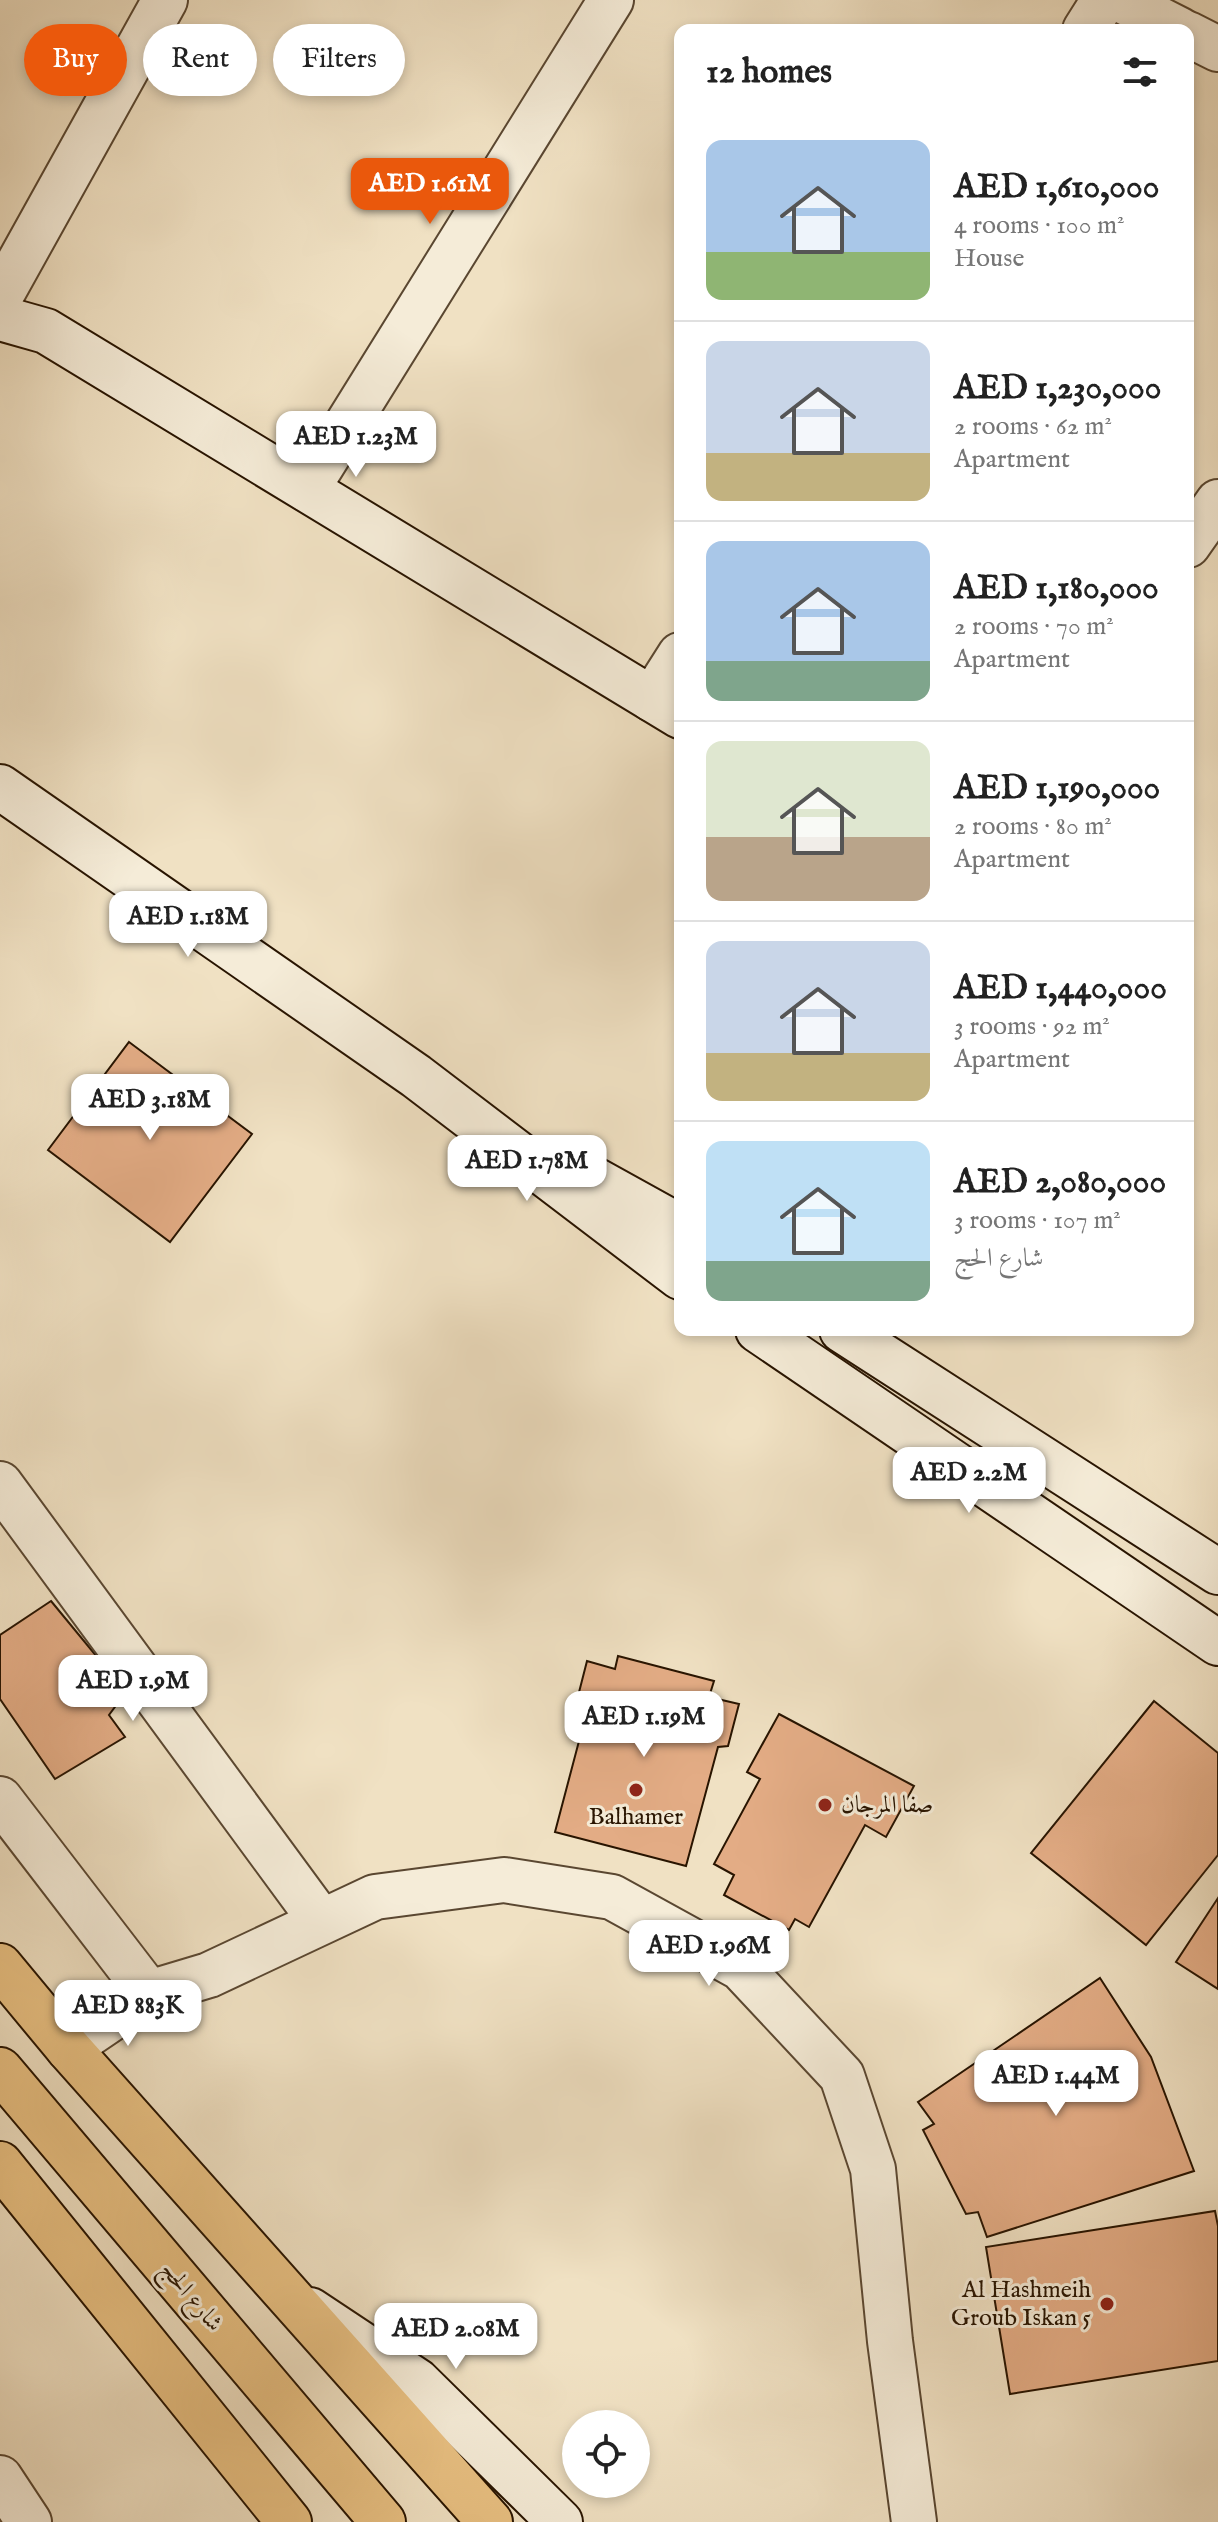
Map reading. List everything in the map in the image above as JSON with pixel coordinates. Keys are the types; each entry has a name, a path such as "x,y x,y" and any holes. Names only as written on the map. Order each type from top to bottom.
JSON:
{"main road":[{"path":"0,1966 68,2048 490,2522"},
{"name":"شارع الحج","path":"0,2070 383,2522"},
{"path":"0,2164 289,2522"}],"street":[{"path":"0,297 165,0"},
{"path":"307,489 611,0"},
{"path":"1089,24 1104,0"},
{"path":"1121,0 1168,24"},
{"path":"1194,37 1218,49"},
{"path":"0,318 46,331 666,707 674,677"},
{"path":"1194,536 1218,502"},
{"path":"0,787 416,1076 674,1272"},
{"path":"416,1076 674,1224"},
{"path":"767,1336 1218,1643"},
{"path":"851,1336 1218,1572"},
{"path":"0,1484 321,1921"},
{"path":"0,1799 149,1993"},
{"path":"68,2048 149,1993 209,1975 375,1897 504,1880 612,1897 741,1968 842,2076 873,2169 890,2341 914,2522"},
{"path":"290,2296 417,2381 560,2522"},
{"path":"0,2478 29,2522"}],"building":[{"path":"129,1042 252,1134 170,1242 48,1150"},
{"path":"51,1601 126,1692 109,1715 125,1737 55,1779 0,1699 0,1635"},
{"name":"Balhamer","path":"618,1656 714,1681 709,1697 739,1704 728,1746 718,1747 686,1866 555,1832 588,1707 576,1704 587,1661 615,1669"},
{"path":"1154,1701 1218,1753 1218,1855 1146,1945 1031,1853"},
{"name":"صفا المرجان","path":"779,1714 914,1786 886,1837 865,1825 809,1927 795,1919 789,1930 724,1895 734,1875 714,1864 760,1779 747,1772"},
{"path":"1218,1898 1218,1989 1176,1962"},
{"path":"1100,1978 1151,2057 1194,2171 987,2237 978,2212 966,2214 923,2130 934,2124 918,2102"},
{"name":"Al Hashmeih Groub Iskan 5","path":"1215,2211 1218,2226 1218,2361 1010,2394 986,2247"}],"place":[{"name":"Balhamer","path":"636,1790"},
{"name":"صفا المرجان","path":"825,1805"},
{"name":"Al Hashmeih Groub Iskan 5","path":"1107,2304"}]}
